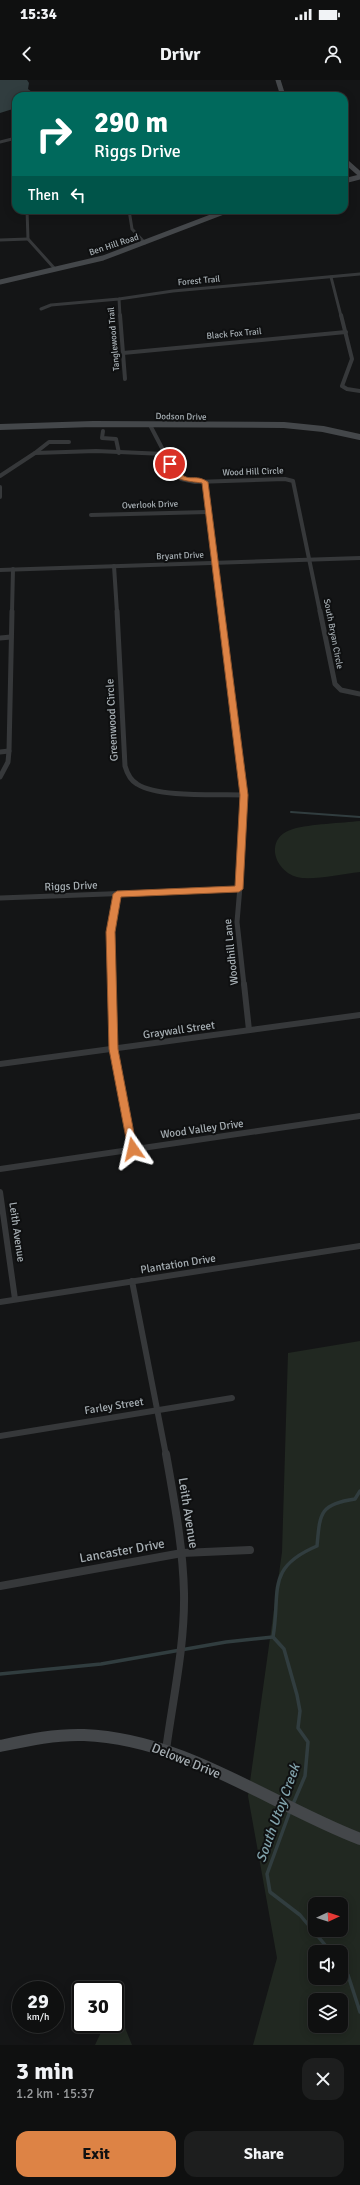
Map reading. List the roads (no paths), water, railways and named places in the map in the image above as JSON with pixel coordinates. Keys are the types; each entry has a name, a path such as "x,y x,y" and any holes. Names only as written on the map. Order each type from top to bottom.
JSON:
{"street":[{"path":"278,80 282,92"},
{"path":"0,142 12,139"},
{"path":"348,164 360,174"},
{"path":"348,180 360,177"},
{"path":"27,214 28,239 55,269"},
{"path":"129,214 131,230 134,235 145,243"},
{"name":"Ben Hill Road","path":"0,282 103,258 219,214"},
{"path":"0,240 28,239"},
{"name":"Forest Trail","path":"41,309 51,305 119,299 173,291 360,274"},
{"path":"331,277 352,359 342,386 347,389 360,391"},
{"name":"Tanglewood Trail","path":"119,299 126,379"},
{"name":"Black Fox Trail","path":"124,353 346,332"},
{"name":"Dodson Drive","path":"0,427 93,424 302,426 360,437"},
{"path":"150,425 176,475 181,479 204,482"},
{"path":"103,431 102,438 116,439 119,453"},
{"path":"0,476 49,442 69,442"},
{"path":"35,453 96,451 165,454"},
{"name":"Wood Hill Circle","path":"204,482 285,479 293,481 310,559"},
{"name":"Woodhill Lane","path":"204,482 244,795 237,922 249,1030"},
{"path":"0,487 0,497"},
{"name":"Overlook Drive","path":"91,515 208,512"},
{"name":"Bryant Drive","path":"0,570 360,558"},
{"name":"South Bryan Circle","path":"310,559 335,684 341,690 360,694"},
{"name":"Greenwood Circle","path":"114,566 125,766 127,774 137,784 154,790 244,795"},
{"path":"0,777 8,762 9,751 13,569"},
{"path":"0,638 12,637"},
{"path":"0,752 9,751"},
{"name":"Riggs Drive","path":"0,898 239,889"},
{"path":"117,894 110,932 114,1049 133,1149"},
{"name":"Graywall Street","path":"0,1064 360,1015"},
{"name":"Wood Valley Drive","path":"0,1169 360,1116"},
{"name":"Leith Avenue","path":"0,1192 15,1299"},
{"name":"Plantation Drive","path":"0,1302 360,1246"},
{"name":"Leith Avenue","path":"132,1281 176,1508 182,1553 184,1594 182,1638 166,1750"},
{"name":"Farley Street","path":"0,1436 232,1398"},
{"name":"Lancaster Drive","path":"0,1586 182,1553 250,1550"},
{"name":"Delowe Drive","path":"0,1746 23,1740 58,1734 94,1734 129,1739 166,1750 360,1839"}],"waterway":[{"path":"291,812 360,817"},
{"name":"South Utoy Creek","path":"273,1637 278,1582 282,1572 289,1563 301,1554 317,1546 319,1526 324,1512 334,1504 355,1499 360,1491"},
{"path":"0,1674 101,1664 226,1642 273,1637"},
{"name":"South Utoy Creek","path":"273,1637 284,1649 300,1711 298,1728 308,1742 305,1776 293,1804"},
{"name":"South Utoy Creek","path":"290,1811 267,1874 270,1892 300,1915 325,1945"},
{"name":"South Utoy Creek","path":"348,1975 360,2012"}]}
